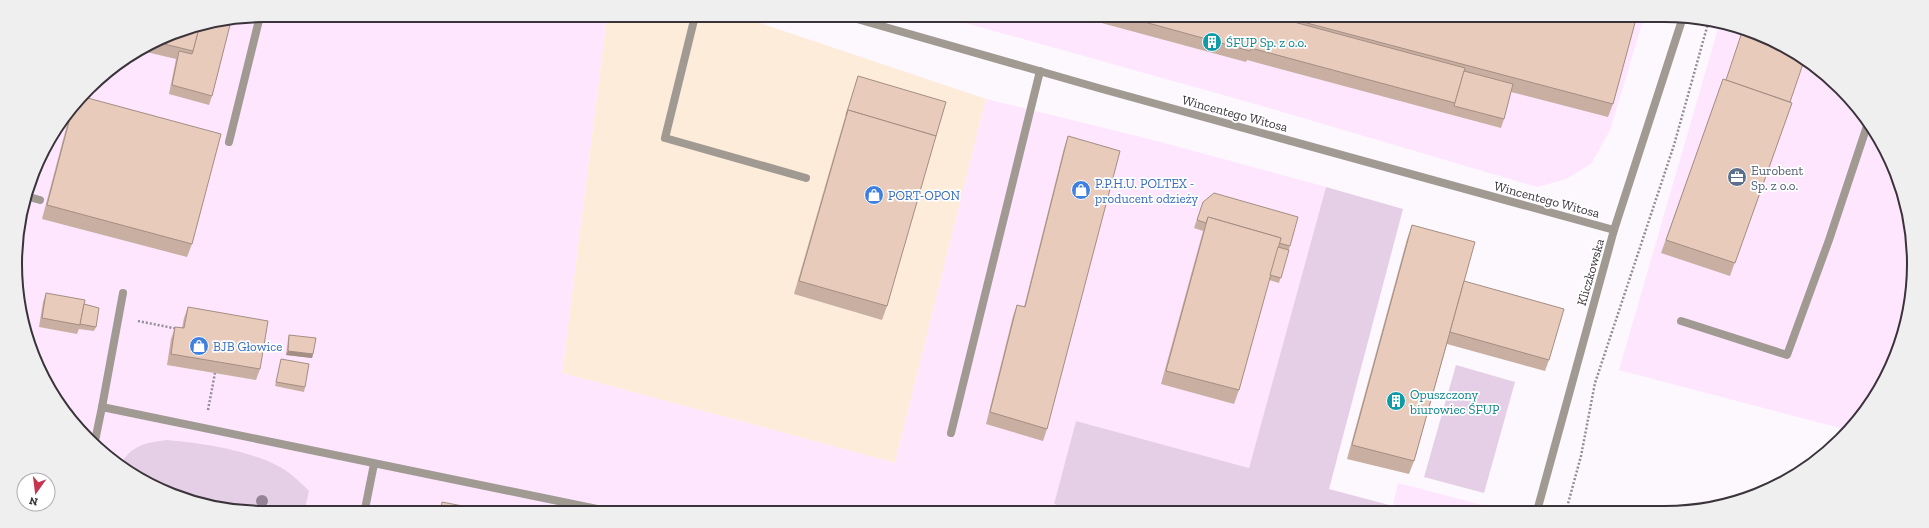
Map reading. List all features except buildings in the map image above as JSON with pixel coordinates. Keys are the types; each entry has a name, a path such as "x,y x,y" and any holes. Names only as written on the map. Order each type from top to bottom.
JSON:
{"street":[{"path":"228,142 258,22"},
{"path":"694,22 665,138 806,178"},
{"name":"Wincentego Witosa","path":"868,22 1614,230"},
{"name":"Kliczkowska","path":"1538,506 1614,230 1681,23"},
{"path":"951,433 1040,71"},
{"path":"1681,321 1787,355 1829,240 1866,130"},
{"path":"31,198 40,200"},
{"path":"96,438 123,293"},
{"path":"102,407 583,506"},
{"path":"365,506 374,464"}],"path":[{"path":"1567,506 1596,383 1674,145 1708,26"},
{"path":"119,316 178,329 177,334"},
{"path":"207,415 215,373"}],"shaded area":[{"path":"264,22 606,22 562,373 895,463 986,99 1153,140 1326,187 1249,468 1076,421 1054,504 1061,506 264,506 232,504 201,498 171,488 143,474 117,456 104,446 82,424 54,385 40,357 30,327 24,296 22,264 24,232 30,201 40,171 54,143 82,104 104,82 143,54 171,40 201,30 232,24"},
{"path":"606,22 757,22 986,99 895,463 562,373"},
{"name":"ŚFUP Sp. z o.o.","path":"962,22 1642,22 1610,130 1591,164 1566,179 1537,187 1266,107"},
{"path":"1718,28 1758,40 1786,54 1812,72 1825,82 1847,104 1875,143 1889,171 1899,201 1905,232 1907,264 1905,296 1899,327 1889,357 1875,385 1842,429 1619,370"},
{"path":"1326,187 1403,209 1329,489 1393,506 1061,506 1054,504 1076,421 1249,468"},
{"path":"1456,365 1515,382 1484,493 1424,477"},
{"path":"167,440 215,446 267,461 293,476 309,491 305,506 232,504 201,498 171,488 143,474 123,460 136,448 153,442"},
{"path":"1398,483 1482,505 1482,506 1393,506"}],"place":[{"name":"ŚFUP Sp. z o.o.","path":"1212,42"},
{"name":"Eurobent Sp. z o.o.","path":"1737,177"},
{"name":"P.P.H.U. POLTEX - producent odzieży","path":"1081,190"},
{"name":"PORT-OPON","path":"874,195"},
{"name":"BJB Głowice","path":"199,346"},
{"name":"Opuszczony biurowiec ŚFUP","path":"1396,401"}]}
